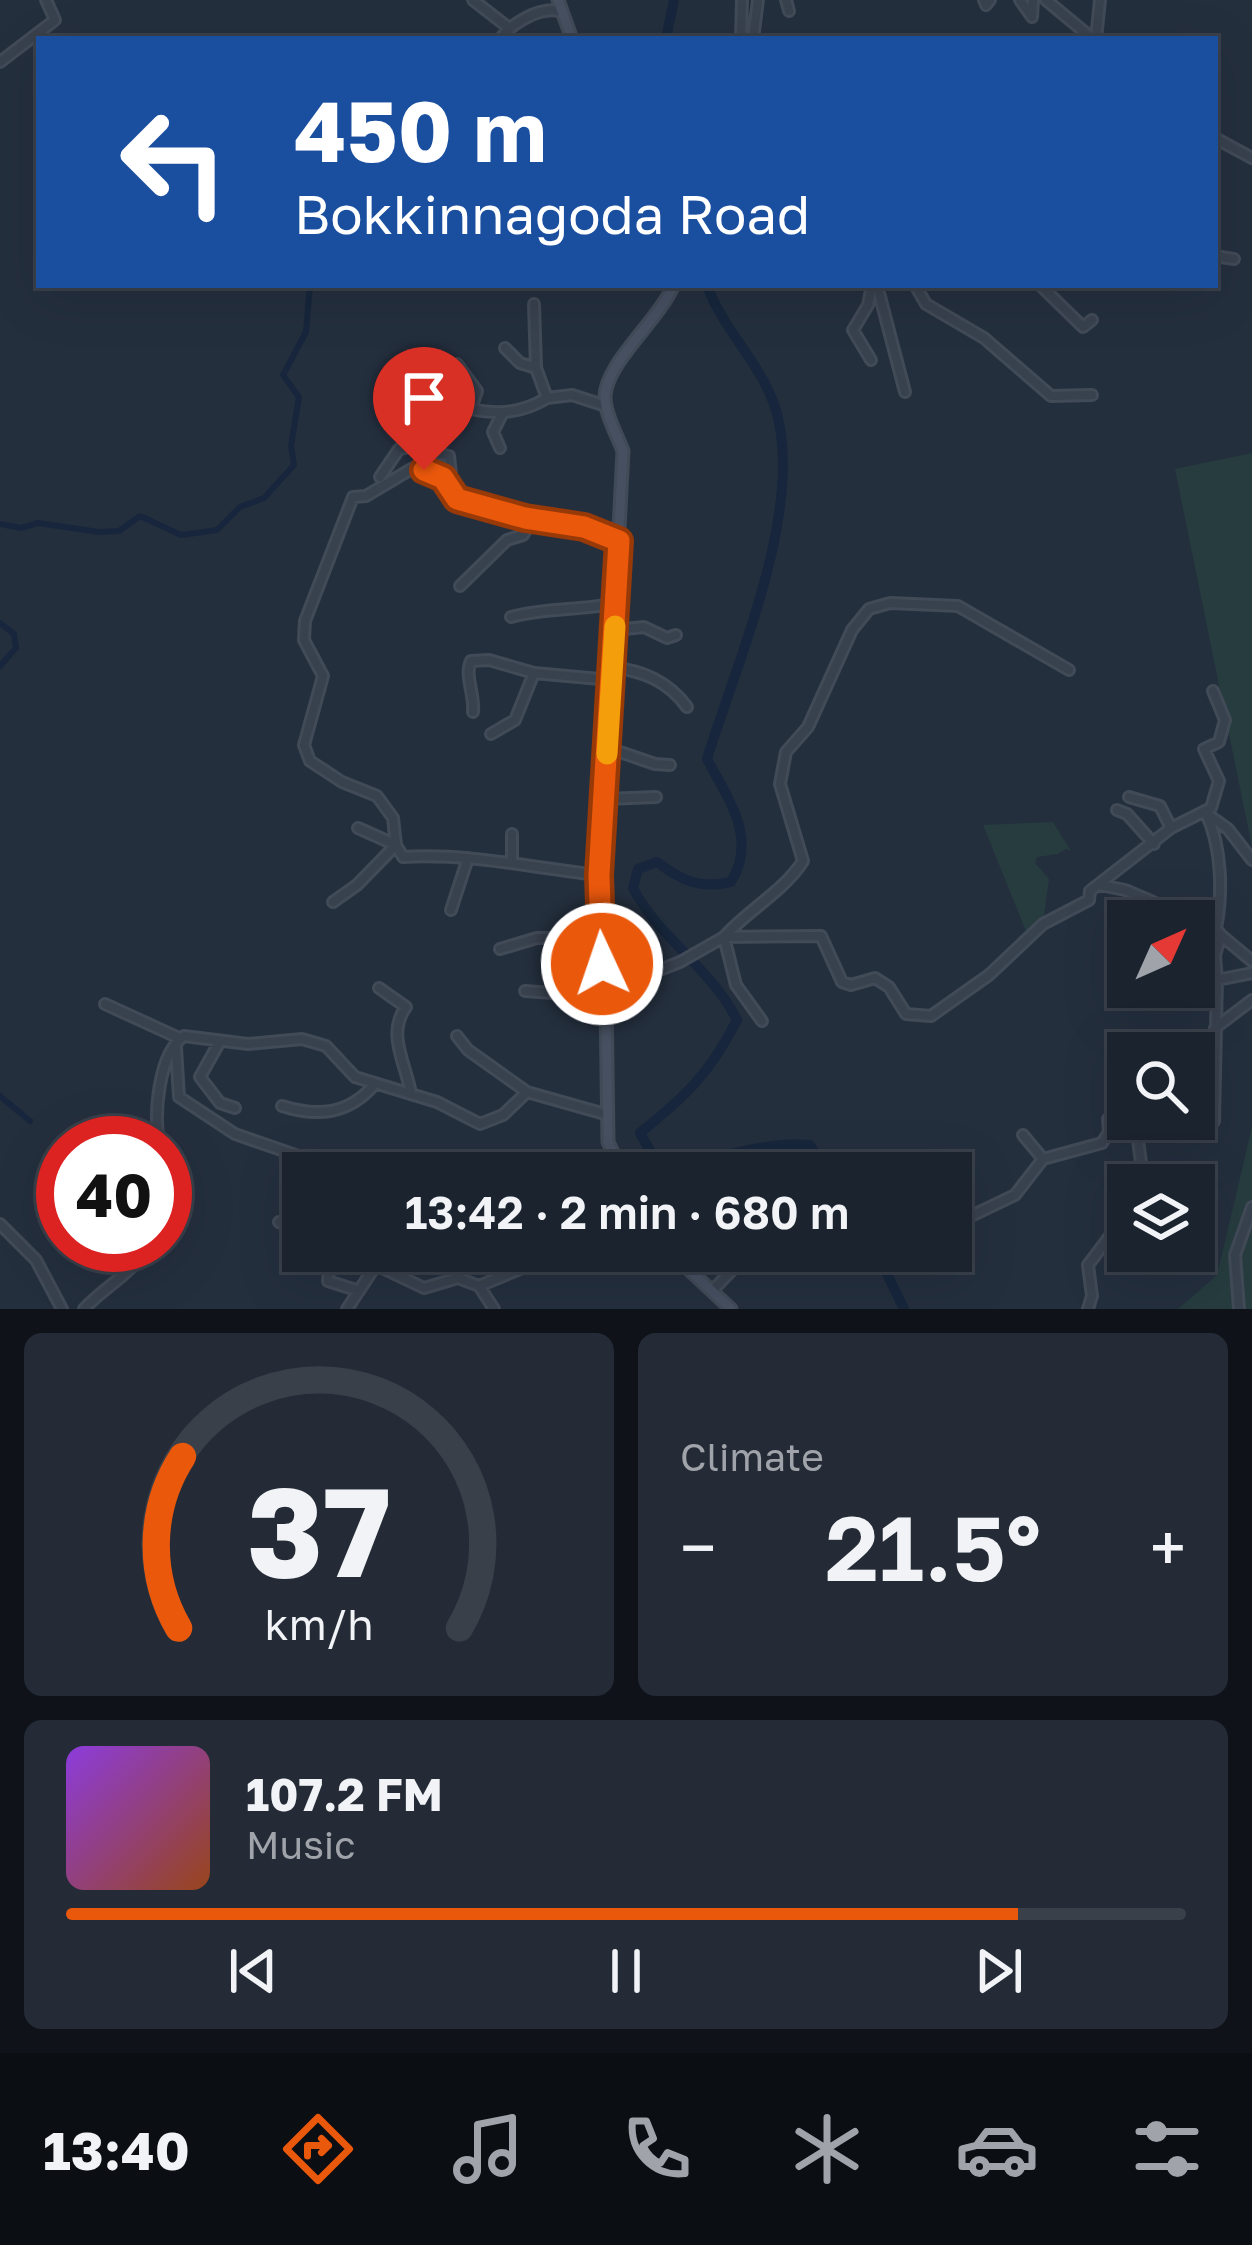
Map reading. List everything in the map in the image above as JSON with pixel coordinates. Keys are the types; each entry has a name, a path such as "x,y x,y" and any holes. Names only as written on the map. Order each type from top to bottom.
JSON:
{"street":[{"path":"0,62 55,20 46,0"},
{"path":"473,0 509,28"},
{"path":"741,36 742,0"},
{"path":"753,36 758,0"},
{"path":"786,0 789,11"},
{"path":"1020,0 1032,17 1033,0"},
{"path":"1046,0 1091,36"},
{"path":"1095,36 1100,0"},
{"path":"502,36 509,28 559,5 570,36"},
{"path":"1218,140 1252,158"},
{"path":"1218,256 1234,259"},
{"path":"613,1152 605,1114 606,994 598,938 623,452 606,406 607,385 616,363 662,313 673,288"},
{"path":"871,360 853,330 873,288"},
{"path":"875,288 905,392"},
{"path":"917,288 926,304 984,338 1051,396 1092,395"},
{"path":"1043,288 1083,327 1092,320"},
{"path":"535,304 536,368 548,398"},
{"path":"505,348 520,363 536,368"},
{"path":"457,364 477,391 471,409 502,413 572,395 606,406"},
{"path":"500,448 493,432 502,413"},
{"path":"380,477 399,449 438,451 449,456 457,499"},
{"path":"599,875 550,872 512,862 403,856 395,844 393,818 377,796 342,782 310,761 304,745 323,676 304,640 305,621 353,497 366,496 412,468 443,478 457,499 584,527 619,541"},
{"path":"460,586 507,540 523,536 532,519"},
{"path":"512,617 549,607 616,603"},
{"path":"724,938 761,900 792,878 803,861 780,784 786,752 808,727 852,630 869,610 890,603 958,606 1069,670"},
{"path":"615,630 644,627 668,638 676,635"},
{"path":"473,712 471,661 489,660 534,674 611,680"},
{"path":"612,667 652,677 675,691 687,707"},
{"path":"490,734 515,720 534,674"},
{"path":"525,991 606,994 724,938 821,936 842,982 851,986 875,978 884,982 896,1004 917,1018 932,1016 989,975 1043,924 1089,900 1090,891 1171,828 1206,813 1215,803 1219,781 1204,749 1219,742 1226,720 1213,691"},
{"path":"608,748 670,765"},
{"path":"603,799 656,797"},
{"path":"1129,797 1160,806 1171,828"},
{"path":"1117,810 1127,814 1154,844"},
{"path":"1206,813 1228,830 1252,860"},
{"path":"1141,1164 1138,1140 1142,1127 1149,1123 1187,1135 1204,1134 1214,1121 1220,874 1206,813"},
{"path":"358,828 395,844"},
{"path":"512,834 512,862"},
{"path":"333,902 357,885 395,844"},
{"path":"451,910 468,858"},
{"path":"1099,884 1125,890 1218,932 1252,962"},
{"path":"500,949 537,938 598,938"},
{"path":"724,938 736,985 763,1021"},
{"path":"1217,980 1252,973"},
{"path":"379,988 406,1007 396,1021 395,1036 411,1094"},
{"path":"1213,1029 1252,1000"},
{"path":"105,1004 177,1040 248,1044 302,1039 326,1046 355,1077 411,1094 480,1124 503,1115 527,1092"},
{"path":"457,1036 468,1050 527,1092 605,1114"},
{"path":"157,1116 177,1040"},
{"path":"177,1040 179,1097 235,1134 287,1152"},
{"path":"220,1041 200,1077 220,1102 235,1108"},
{"path":"281,1106 319,1115 364,1096 374,1085"},
{"path":"1023,1135 1043,1159"},
{"path":"972,1216 1015,1195 1043,1159 1102,1143 1107,1135"},
{"path":"1239,1309 1235,1255 1252,1207"},
{"path":"0,1224 36,1260 62,1309"},
{"path":"1088,1309 1092,1296 1088,1265 1107,1240"},
{"path":"347,1309 372,1268 380,1265 424,1288 458,1278 479,1286 494,1309"},
{"path":"84,1309 103,1289 131,1272"},
{"path":"329,1272 328,1281 359,1291"},
{"path":"479,1286 513,1272"},
{"path":"692,1272 731,1309"},
{"path":"712,1291 730,1272"}],"green space":[{"path":"1252,453 1252,847 1175,469"},
{"path":"1053,822 1071,851 1037,857 1035,863 1049,879 1044,916 1026,931 983,825"},
{"path":"1252,1127 1252,1309 1178,1309 1217,1275"}],"waterway":[{"path":"667,36 674,0"},
{"path":"0,524 119,531 140,516 181,535 217,530 240,507 264,498 294,465 291,446 299,397 283,375 306,332 310,288"},
{"path":"651,1152 640,1133 696,1082 737,1020 633,888 638,869 657,862 700,884 731,882 739,866 742,850 737,819 707,759 764,582 782,487 782,443 774,404 708,288"},
{"path":"0,623 14,634 16,648 0,666"},
{"path":"0,1096 30,1121"},
{"path":"742,1152 790,1144 810,1145 814,1152"},
{"path":"886,1272 904,1309"}],"slow traffic":[{"path":"607,754 615,626"}],"route":[{"path":"424,470 443,478 457,499 525,518 584,527 619,541 599,875 602,964"}]}
